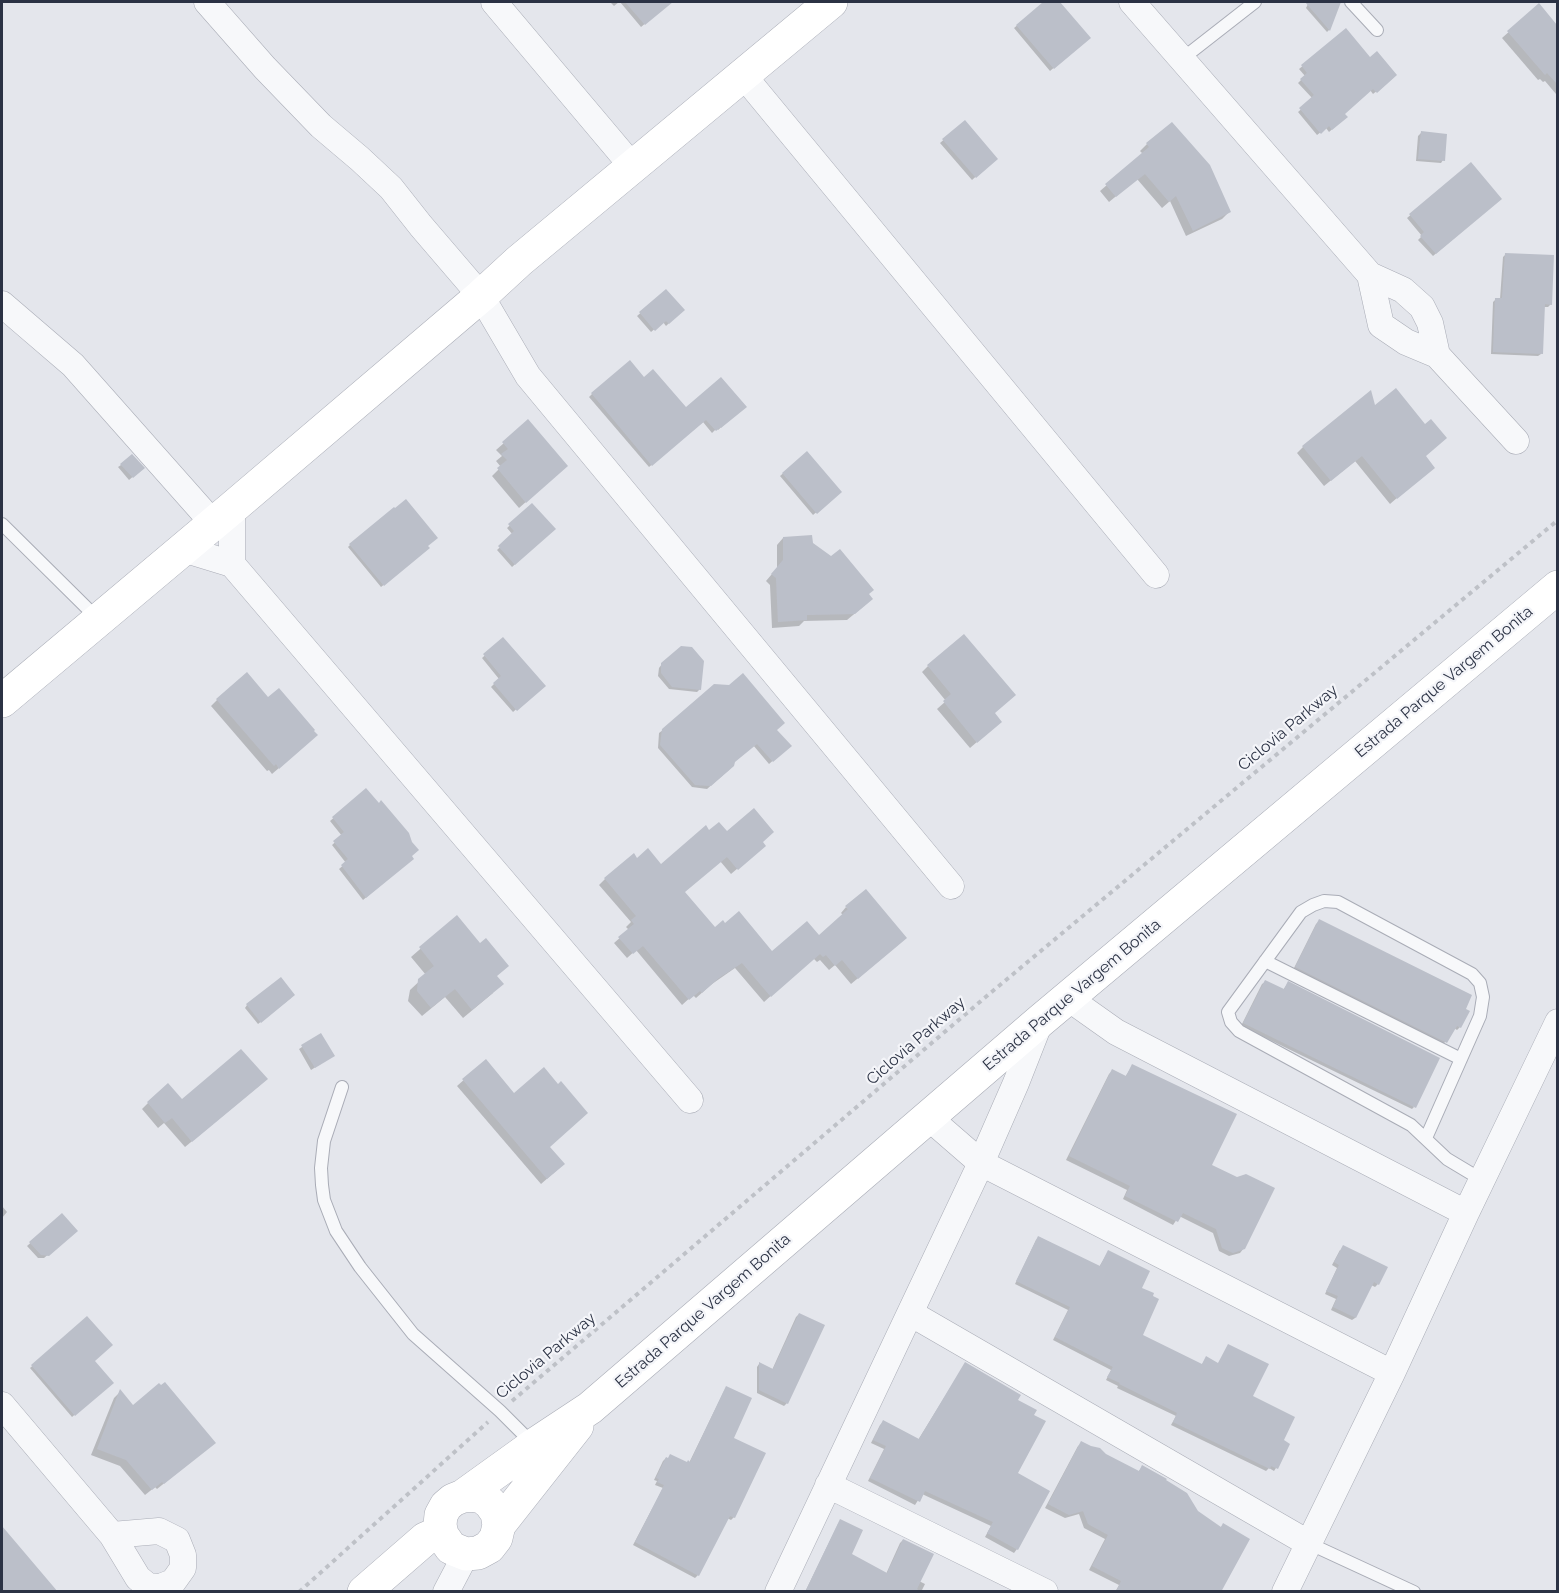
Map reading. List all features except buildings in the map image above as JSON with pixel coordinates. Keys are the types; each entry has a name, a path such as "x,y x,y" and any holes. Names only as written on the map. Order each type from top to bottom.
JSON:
{"main road":[{"path":"12,688 183,549 481,296 519,261 831,2"},
{"name":"Estrada Parque Vargem Bonita","path":"463,1496 590,1408 1040,1021 1557,587"},
{"name":"Estrada Parque Vargem Bonita","path":"499,1526 590,1408"},
{"path":"364,1592 425,1539 432,1536 454,1545 478,1553 489,1547 496,1538 499,1526 497,1513 482,1497 463,1496 446,1506 441,1515 440,1525 454,1545"}],"street":[{"path":"207,2 265,68 321,126 391,188 481,296 528,376 951,886"},
{"path":"494,2 633,167"},
{"path":"1132,2 1370,275 1403,290 1422,307 1430,323 1437,355"},
{"path":"742,75 1156,575"},
{"path":"1370,275 1381,325 1406,342 1437,355 1516,441"},
{"path":"2,304 61,353 222,516 232,564 690,1100"},
{"path":"183,549 232,564"},
{"path":"1068,998 1116,1032 1466,1213"},
{"path":"778,1592 981,1163 1040,1021"},
{"path":"1285,1592 1392,1373 1557,1022"},
{"path":"928,1117 981,1163 1392,1373"},
{"path":"910,1313 1308,1543"},
{"path":"2,1405 112,1535"},
{"path":"828,1485 1044,1592"},
{"path":"446,1592 454,1545"}],"lane":[{"path":"1182,59 1255,2"},
{"path":"1351,2 1377,30"},
{"path":"2,524 98,619"},
{"path":"1426,1138 1480,1016 1483,998 1480,983 1472,974 1338,902 1324,901 1301,912 1228,1012 1231,1022 1239,1031 1411,1125 1447,1159 1482,1180"},
{"path":"1265,961 1461,1059"},
{"path":"342,1087 324,1141 321,1168 324,1200 336,1231 360,1268 413,1334 500,1411 534,1445"},
{"path":"1308,1543 1414,1592"}],"path":[{"name":"Ciclovia Parkway","path":"299,1592 500,1411 997,987 1557,520"}]}
